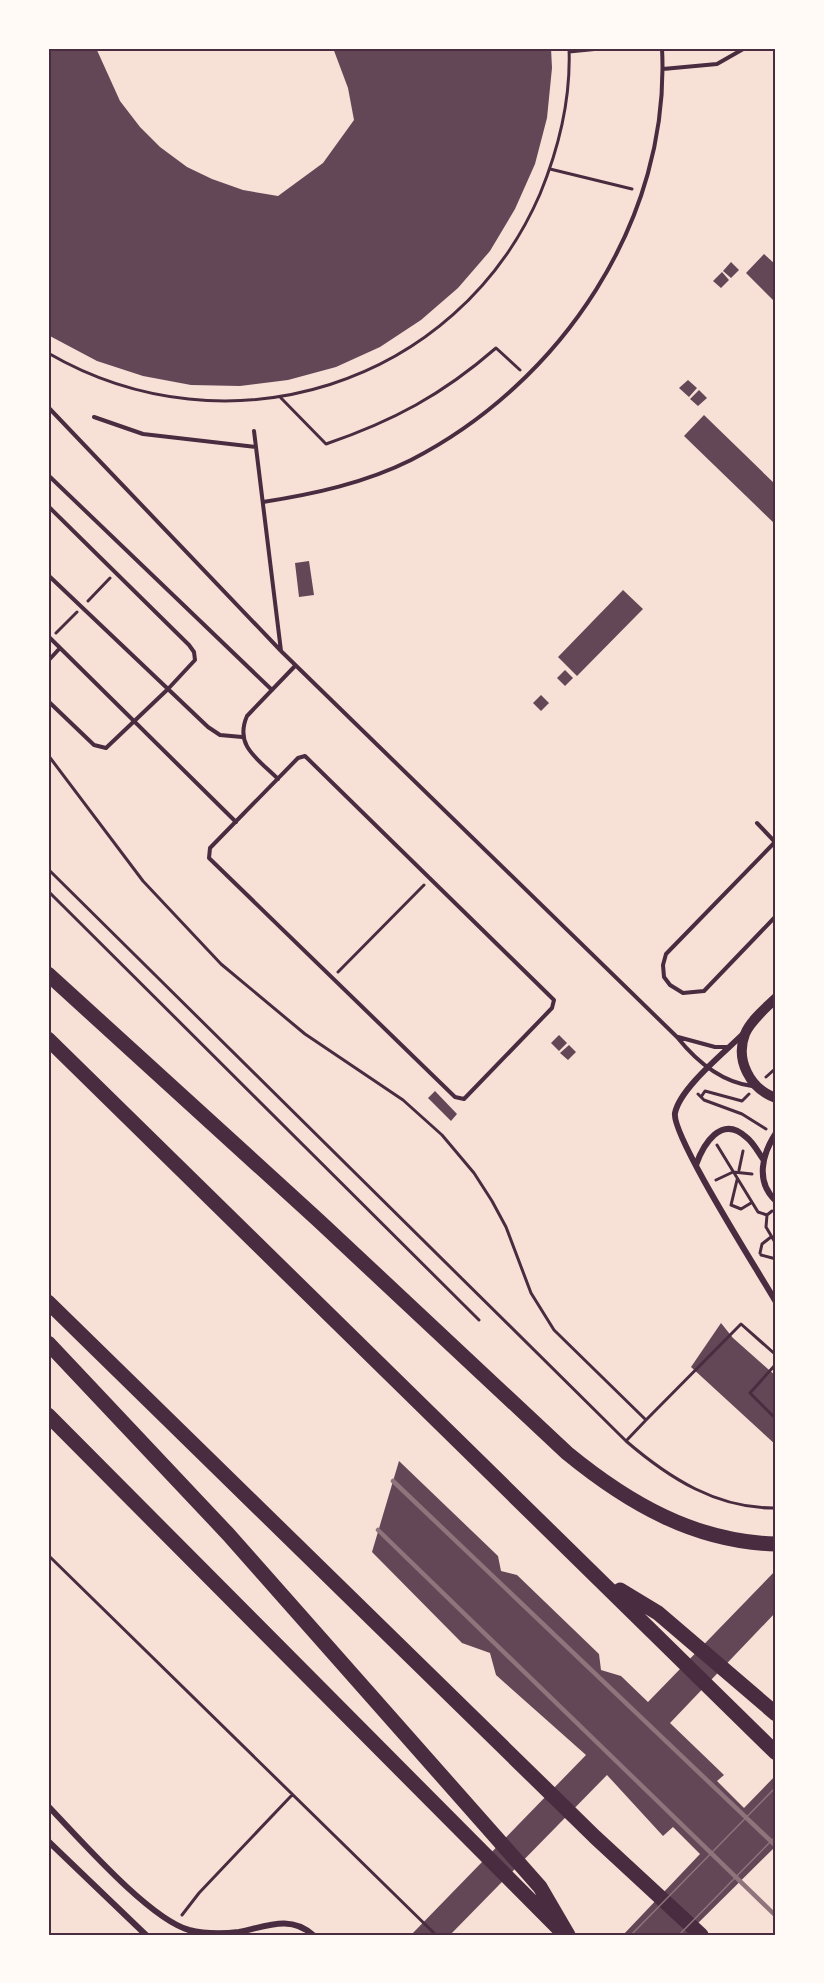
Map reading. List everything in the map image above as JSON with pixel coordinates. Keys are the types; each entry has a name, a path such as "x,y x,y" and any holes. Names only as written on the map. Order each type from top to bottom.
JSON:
{"highway":[{"path":"48,974 318,1220 567,1453 602,1481 638,1505 677,1524 718,1537 776,1545"},
{"path":"48,1039 776,1753"},
{"path":"48,1302 587,1829 701,1935"},
{"path":"48,1343 228,1534 540,1887 566,1935"},
{"path":"48,1415 566,1935"},
{"path":"599,1577 658,1613 776,1714"}],"street":[{"path":"776,999 691,1086 678,1104 674,1120 696,1165 776,1302"},
{"path":"745,1032 742,1060 757,1087 776,1098"},
{"path":"696,1165 702,1148 711,1136 734,1130 747,1137 763,1159"},
{"path":"775,1135 763,1159 763,1176 767,1188 776,1201"},
{"path":"48,1806 153,1910 177,1925 206,1934 225,1933 277,1923 296,1926 313,1935"},
{"path":"48,1841 146,1935"}],"lane":[{"path":"263,502 350,484 410,460 461,430 527,376 558,344 605,277 621,245 642,191 655,140 663,69 662,48"},
{"path":"663,69 717,64 745,48"},
{"path":"48,407 295,666 691,1053 730,1082 757,1087"},
{"path":"94,417 143,434 256,447"},
{"path":"254,431 282,652"},
{"path":"48,475 272,690"},
{"path":"48,506 195,652 195,660 189,668 111,745 99,748 48,700"},
{"path":"48,575 214,731 230,738 242,737"},
{"path":"48,636 236,822"},
{"path":"48,661 60,648"},
{"path":"278,778 247,748 242,737 247,716 295,666"},
{"path":"298,758 308,758 554,1000 552,1008 467,1096 460,1100 455,1097 212,863 208,853 210,848 278,778 298,758"},
{"path":"757,824 776,842 666,954 663,965 664,977 670,985 682,993 704,991 776,916"},
{"path":"677,1037 715,1047 730,1046"}],"path":[{"path":"48,353 74,368 124,388 175,399 228,402 281,398 332,385 381,364 434,330 466,303 501,262 529,218 550,169 566,102 569,50 610,48"},
{"path":"550,169 642,191"},
{"path":"281,398 326,444 362,432 440,393 495,348 527,376"},
{"path":"48,755 143,881 221,964 305,1034 403,1100 442,1135 474,1173 492,1202 506,1227 531,1293 554,1330 646,1420"},
{"path":"48,868 626,1441 667,1474 696,1490 738,1504 776,1508"},
{"path":"333,978 430,878"},
{"path":"48,891 479,1320"},
{"path":"691,1086 705,1100 742,1114 775,1135"},
{"path":"711,1136 751,1203 758,1212 767,1215"},
{"path":"739,1171 747,1137"},
{"path":"708,1185 739,1171 763,1176"},
{"path":"737,1179 731,1205 741,1209 751,1203"},
{"path":"776,1208 767,1215 766,1227 776,1244"},
{"path":"771,1237 762,1244 759,1255 776,1259"},
{"path":"626,1441 741,1324 776,1355"},
{"path":"776,1364 750,1393 776,1419"},
{"path":"48,1555 436,1935"},
{"path":"177,1925 199,1893 292,1795"}],"building":[{"path":"48,48 96,48 120,101 140,127 160,147 187,167 212,179 243,190 278,196 323,163 354,120 348,88 333,48 551,48 552,68 547,118 535,164 515,209 490,251 458,288 421,320 380,347 336,367 288,380 240,386 191,385 143,376 97,361 48,335"},
{"path":"764,254 776,265 776,303 746,273"},
{"path":"731,262 739,270 731,278 723,271"},
{"path":"722,272 729,280 721,288 713,281"},
{"path":"688,380 697,388 689,397 679,388"},
{"path":"699,390 707,398 698,406 690,399"},
{"path":"704,415 776,485 776,525 684,436"},
{"path":"309,561 314,595 299,597 295,563"},
{"path":"623,590 643,609 577,676 558,657"},
{"path":"565,670 573,678 565,686 557,678"},
{"path":"541,695 549,703 541,711 533,703"},
{"path":"559,1035 567,1043 559,1051 551,1043"},
{"path":"569,1045 576,1052 568,1060 560,1053"},
{"path":"435,1091 457,1114 451,1121 428,1098"},
{"path":"721,1323 733,1338 776,1376 776,1445 691,1367"},
{"path":"399,1461 498,1556 501,1571 517,1575 599,1654 601,1670 621,1676 648,1702 776,1570 776,1612 670,1723 724,1775 717,1781 744,1808 776,1775 776,1846 686,1935 623,1935 700,1854 673,1827 663,1836 607,1775 450,1935 411,1935 586,1755 496,1675 490,1653 462,1643 372,1552"}],"tram line":[{"path":"631,1935 776,1787"},
{"path":"679,1935 776,1836"}],"railway":[{"path":"393,1481 776,1846"},
{"path":"378,1530 776,1916"}]}
